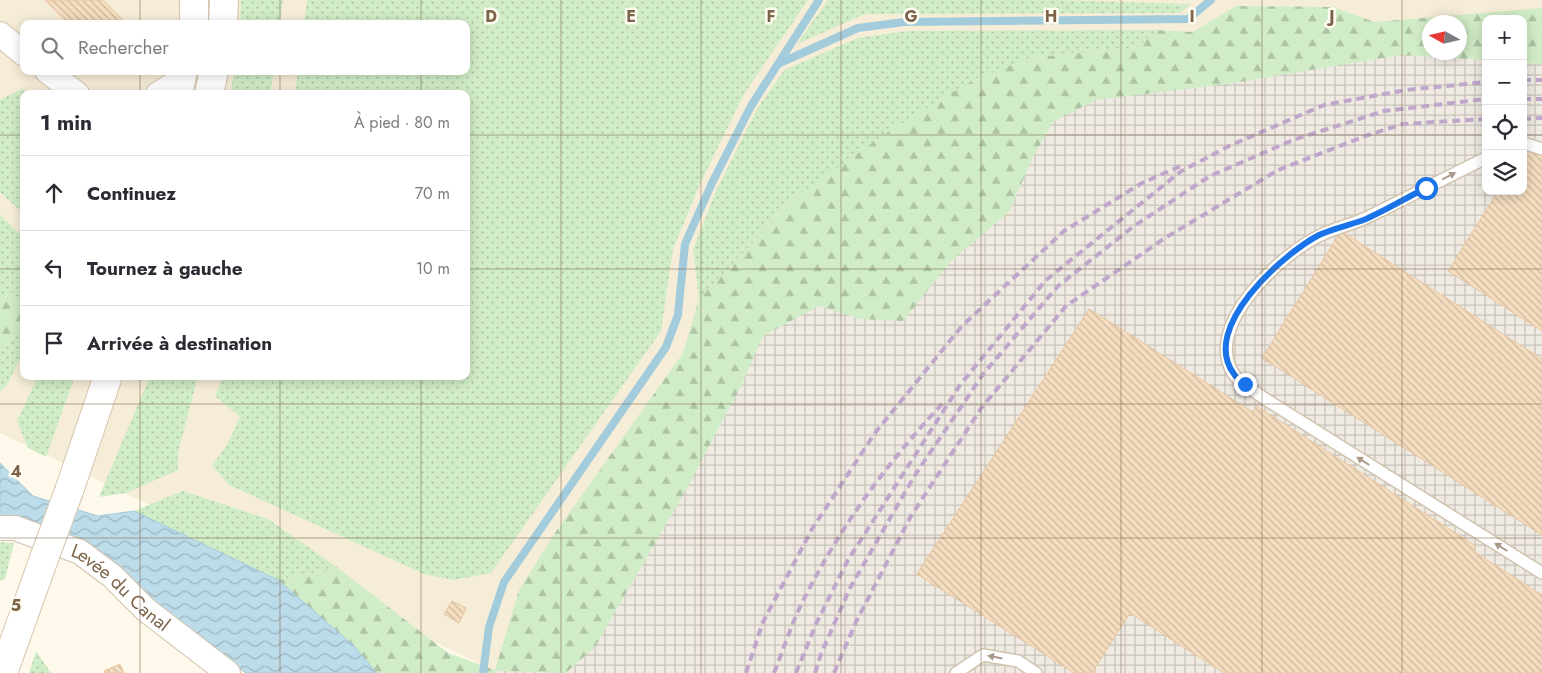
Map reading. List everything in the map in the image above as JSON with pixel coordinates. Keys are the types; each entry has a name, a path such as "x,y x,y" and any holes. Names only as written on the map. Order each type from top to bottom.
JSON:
{"main road":[{"path":"194,0 194,20"},
{"path":"223,20 224,0"},
{"path":"210,90 213,75"},
{"path":"3,673 109,380"}],"street":[{"path":"52,75 73,90"},
{"path":"166,90 181,82"},
{"name":"Levée du Canal","path":"0,528 15,528 80,552 112,576 146,610 228,673"}],"lane":[{"path":"1527,144 1542,149"},
{"path":"1482,160 1366,219 1320,235 1275,266 1252,291 1235,318 1228,338 1226,354 1233,373 1262,397 1542,573"},
{"path":"956,673 983,654 1018,661 1036,673"}],"shaded area":[{"path":"0,0 1542,0 1542,69 1527,71 1527,15 1482,15 1482,79 495,671 0,433"},
{"path":"1401,55 1422,56 1422,60 1482,60 1482,195 1527,195 1527,63 1542,64 1542,673 497,673 495,671 559,557 963,115"}],"green space":[{"path":"241,0 283,0 280,20 240,20"},
{"path":"307,0 808,0 744,94 700,184 673,249 661,331 491,573 454,580 424,574 229,485 212,465 227,445 240,417 215,396 221,380 470,380 470,90 296,90 297,75 470,75 470,20 304,20"},
{"path":"828,0 1053,0 1191,4 1180,13 865,14 797,44"},
{"path":"1236,6 1332,7 1375,22 1422,18 1422,56 1401,55 1227,84 1096,100 1053,122 1033,157 1009,212 951,261 903,321 860,319 819,306 763,336 743,382 687,488 595,647 566,673 496,671 497,673 377,673 353,645 278,580 338,568 448,653 495,670 519,590 557,530 683,353 699,299 797,196 888,132 975,79 1029,58 1138,47 1157,30 1193,32"},
{"path":"1542,8 1542,64 1527,63 1527,15 1482,15 1482,60 1467,59 1467,15 1458,15"},
{"path":"1157,30 1138,47 1029,58 797,196 699,299 693,249 716,191 757,109 784,70 858,38 906,31"},
{"path":"233,75 273,75 271,90 232,90"},
{"path":"23,88 24,90 20,90 20,210 0,192 0,100"},
{"path":"0,215 20,234 20,296 14,292 0,300"},
{"path":"14,292 20,296 20,330 0,354 0,300"},
{"path":"20,330 20,359 7,385 0,391 0,354"},
{"path":"36,380 74,380 46,457 28,448 17,421"},
{"path":"148,380 197,380 178,453 178,470 126,493 99,497"},
{"path":"183,491 268,519 338,568 278,580 134,511"},
{"path":"0,542 14,543 5,579 0,581"},
{"path":"36,651 51,673 29,673"}],"water":[{"path":"0,463 33,496 98,516 134,511 278,580 353,645 377,673 246,673 195,639 86,541 24,522 0,520"}],"building":[{"path":"45,0 103,0 123,20 65,20"},
{"path":"1528,144 1542,153 1542,331 1448,271 1496,195 1527,195"},
{"path":"1341,231 1542,359 1542,535 1262,358"},
{"path":"1089,309 1253,412 1256,406 1476,546 1473,551 1542,595 1542,673 1224,673 1130,613 1092,673 1074,673 917,574"},
{"path":"452,601 466,608 459,623 444,614"},
{"path":"120,664 124,673 105,673 104,671"}],"waterway":[{"path":"483,673 489,627 504,582 666,347 678,315 685,244 712,183 751,106 819,0"},
{"path":"780,63 858,28 904,22 1188,19 1211,0"}],"railway":[{"path":"1527,80 1542,80"},
{"path":"796,673 816,624 848,560 960,385 1046,280 1180,172 1229,146 1324,105 1406,90 1482,82"},
{"path":"815,673 821,654 850,588 915,475 984,373 1058,286 1134,226 1210,176 1293,140 1384,111 1482,99"},
{"path":"1527,99 1542,99"},
{"path":"1527,119 1542,118"},
{"path":"834,673 856,622 911,516 982,407 1066,306 1165,238 1278,170 1368,135 1403,124 1482,119"},
{"path":"746,673 763,622 812,529 875,433 962,326 1064,231 1142,183 1183,165"},
{"path":"774,673 800,608 833,546 866,497 902,449 942,404"}],"route":[{"path":"1245,384 1233,373 1226,354 1228,338 1235,318 1252,291 1275,266 1320,235 1366,219 1426,188"}]}
